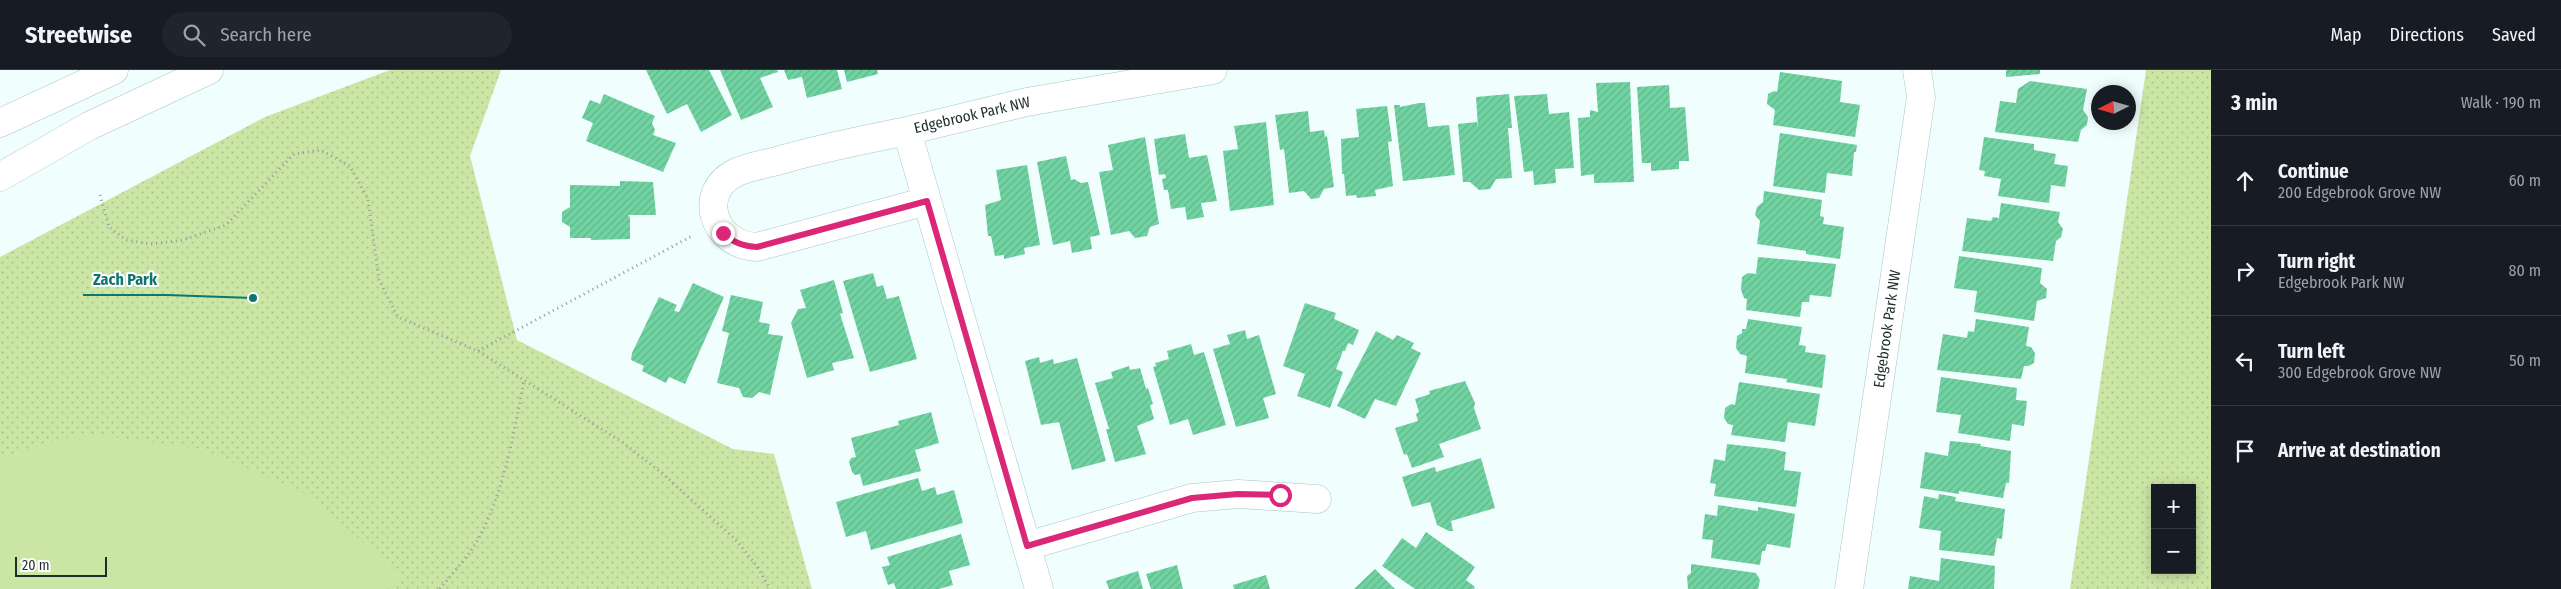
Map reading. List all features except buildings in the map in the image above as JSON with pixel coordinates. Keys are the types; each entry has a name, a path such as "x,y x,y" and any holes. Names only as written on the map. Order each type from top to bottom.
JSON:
{"street":[{"path":"0,123 114,70"},
{"path":"0,176 89,126 209,70"},
{"name":"Edgebrook Park NW","path":"1039,589 907,131 1027,102 1212,70"},
{"name":"Edgebrook Park NW","path":"1849,589 1921,97 1917,70"},
{"path":"907,131 816,149 736,172 723,184 714,199 716,223 733,242 757,247 927,201"},
{"path":"1027,546 1192,498 1238,494 1317,499"}],"path":[{"path":"100,195 109,228 126,240 152,244 183,240 226,225 294,154 321,150 350,166 368,199 379,280 398,317 478,352 622,442 663,474 735,539 757,566 770,589"},
{"path":"478,352 716,223"},
{"path":"440,589 475,544 494,506 512,440 524,381"}],"green space":[{"path":"390,70 501,70 470,156 517,340 733,449 774,454 812,589 0,589 0,257 265,117"},
{"path":"2146,70 2211,70 2211,589 2070,589"},
{"path":"83,433 201,449 303,492 402,575 387,589 0,589 0,458"}],"place":[{"name":"Zach Park","path":"253,298"}],"route":[{"path":"723,233 733,242 757,247 927,201 1027,546 1192,498 1238,494 1280,495"}]}
